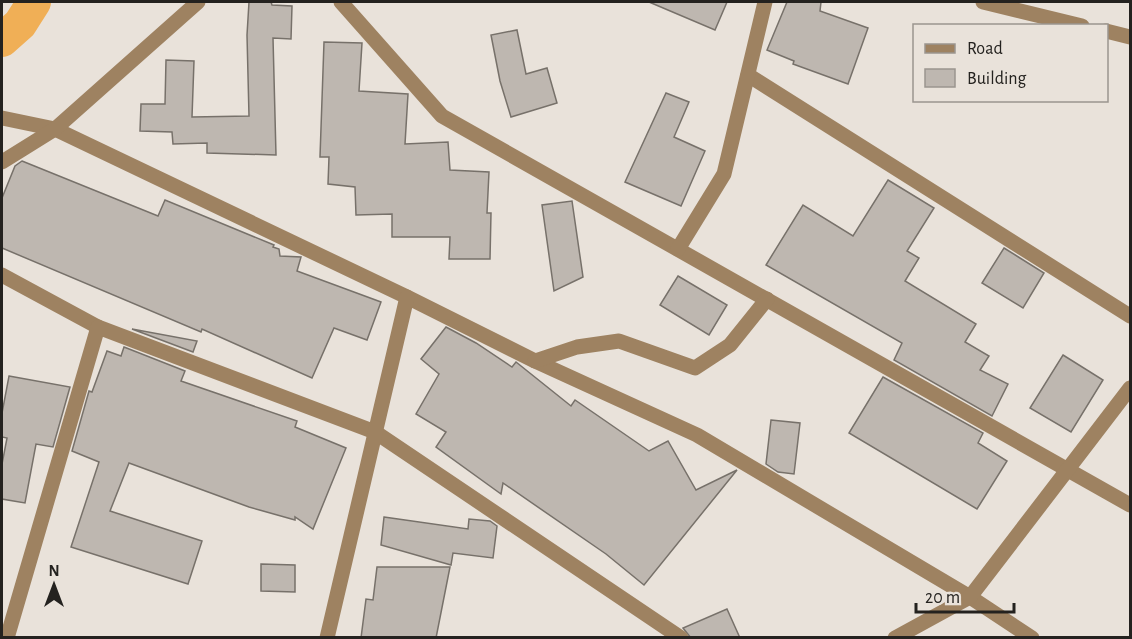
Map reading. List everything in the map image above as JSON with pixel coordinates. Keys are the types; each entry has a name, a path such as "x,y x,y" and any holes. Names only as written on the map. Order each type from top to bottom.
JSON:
{"street":[{"path":"2,162 55,129 198,2"},
{"path":"341,2 442,116 1131,505"},
{"path":"678,249 724,174 765,2"},
{"path":"983,2 1074,24"},
{"path":"1108,32 1131,37"},
{"path":"748,75 1131,316"},
{"path":"9,120 55,129 407,297 535,361 696,435 970,597 1032,638"},
{"path":"2,275 98,327 375,432 681,638"},
{"path":"327,638 407,297"},
{"path":"535,361 577,347 619,341 696,368 730,345 767,299"},
{"path":"8,638 98,327"},
{"path":"896,638 970,597 1131,388"}],"building":[{"path":"249,2 271,2 272,5 292,6 291,39 273,38 276,155 207,153 207,143 173,144 172,132 140,131 141,104 165,104 166,60 194,61 192,117 249,116 247,35"},
{"path":"649,2 727,2 715,30"},
{"path":"787,2 821,2 820,11 868,28 848,84 793,64 794,61 767,50"},
{"path":"517,30 526,74 547,68 557,103 511,117 500,81 491,35"},
{"path":"324,42 362,43 359,91 408,94 405,144 448,142 450,170 489,172 487,213 491,213 490,259 449,259 450,237 392,237 392,214 356,215 355,187 328,184 329,157 320,157"},
{"path":"666,93 689,102 674,137 705,151 681,206 625,182"},
{"path":"22,161 158,216 165,200 274,245 273,247 279,249 280,256 301,257 297,271 381,302 367,340 334,328 312,378 202,329 201,332 2,248 2,198 15,166"},
{"path":"888,180 934,208 907,251 919,258 905,281 976,324 965,342 989,356 980,370 1008,384 992,416 894,360 902,343 766,265 803,205 853,236"},
{"path":"572,201 583,277 554,291 542,205"},
{"path":"1004,248 1044,273 1023,308 982,283"},
{"path":"678,276 727,305 709,335 660,305"},
{"path":"446,327 476,343 512,367 516,362 571,406 575,400 649,451 668,441 696,490 737,470 644,585 606,554 503,483 501,494 436,447 446,432 416,414 439,374 421,359"},
{"path":"132,329 197,341 193,352"},
{"path":"124,347 185,371 181,381 297,421 295,427 346,448 313,529 295,517 295,520 249,507 129,463 110,511 202,541 188,584 71,547 99,462 72,451 89,391 92,392 107,351 121,356"},
{"path":"1063,355 1103,380 1071,432 1030,408"},
{"path":"9,376 70,387 53,447 36,444 25,503 2,499 2,464 7,438 2,437 2,413"},
{"path":"883,377 983,433 978,443 1007,461 977,509 849,433"},
{"path":"771,420 800,423 794,474 778,472 766,464"},
{"path":"384,517 468,529 469,519 490,521 497,526 493,558 453,553 451,565 381,545"},
{"path":"261,564 295,565 295,592 261,591"},
{"path":"377,567 450,567 436,638 361,638 366,599 373,600"},
{"path":"727,609 740,638 691,638 683,628"}],"waterway":[{"path":"2,40 20,24 34,2"}]}
